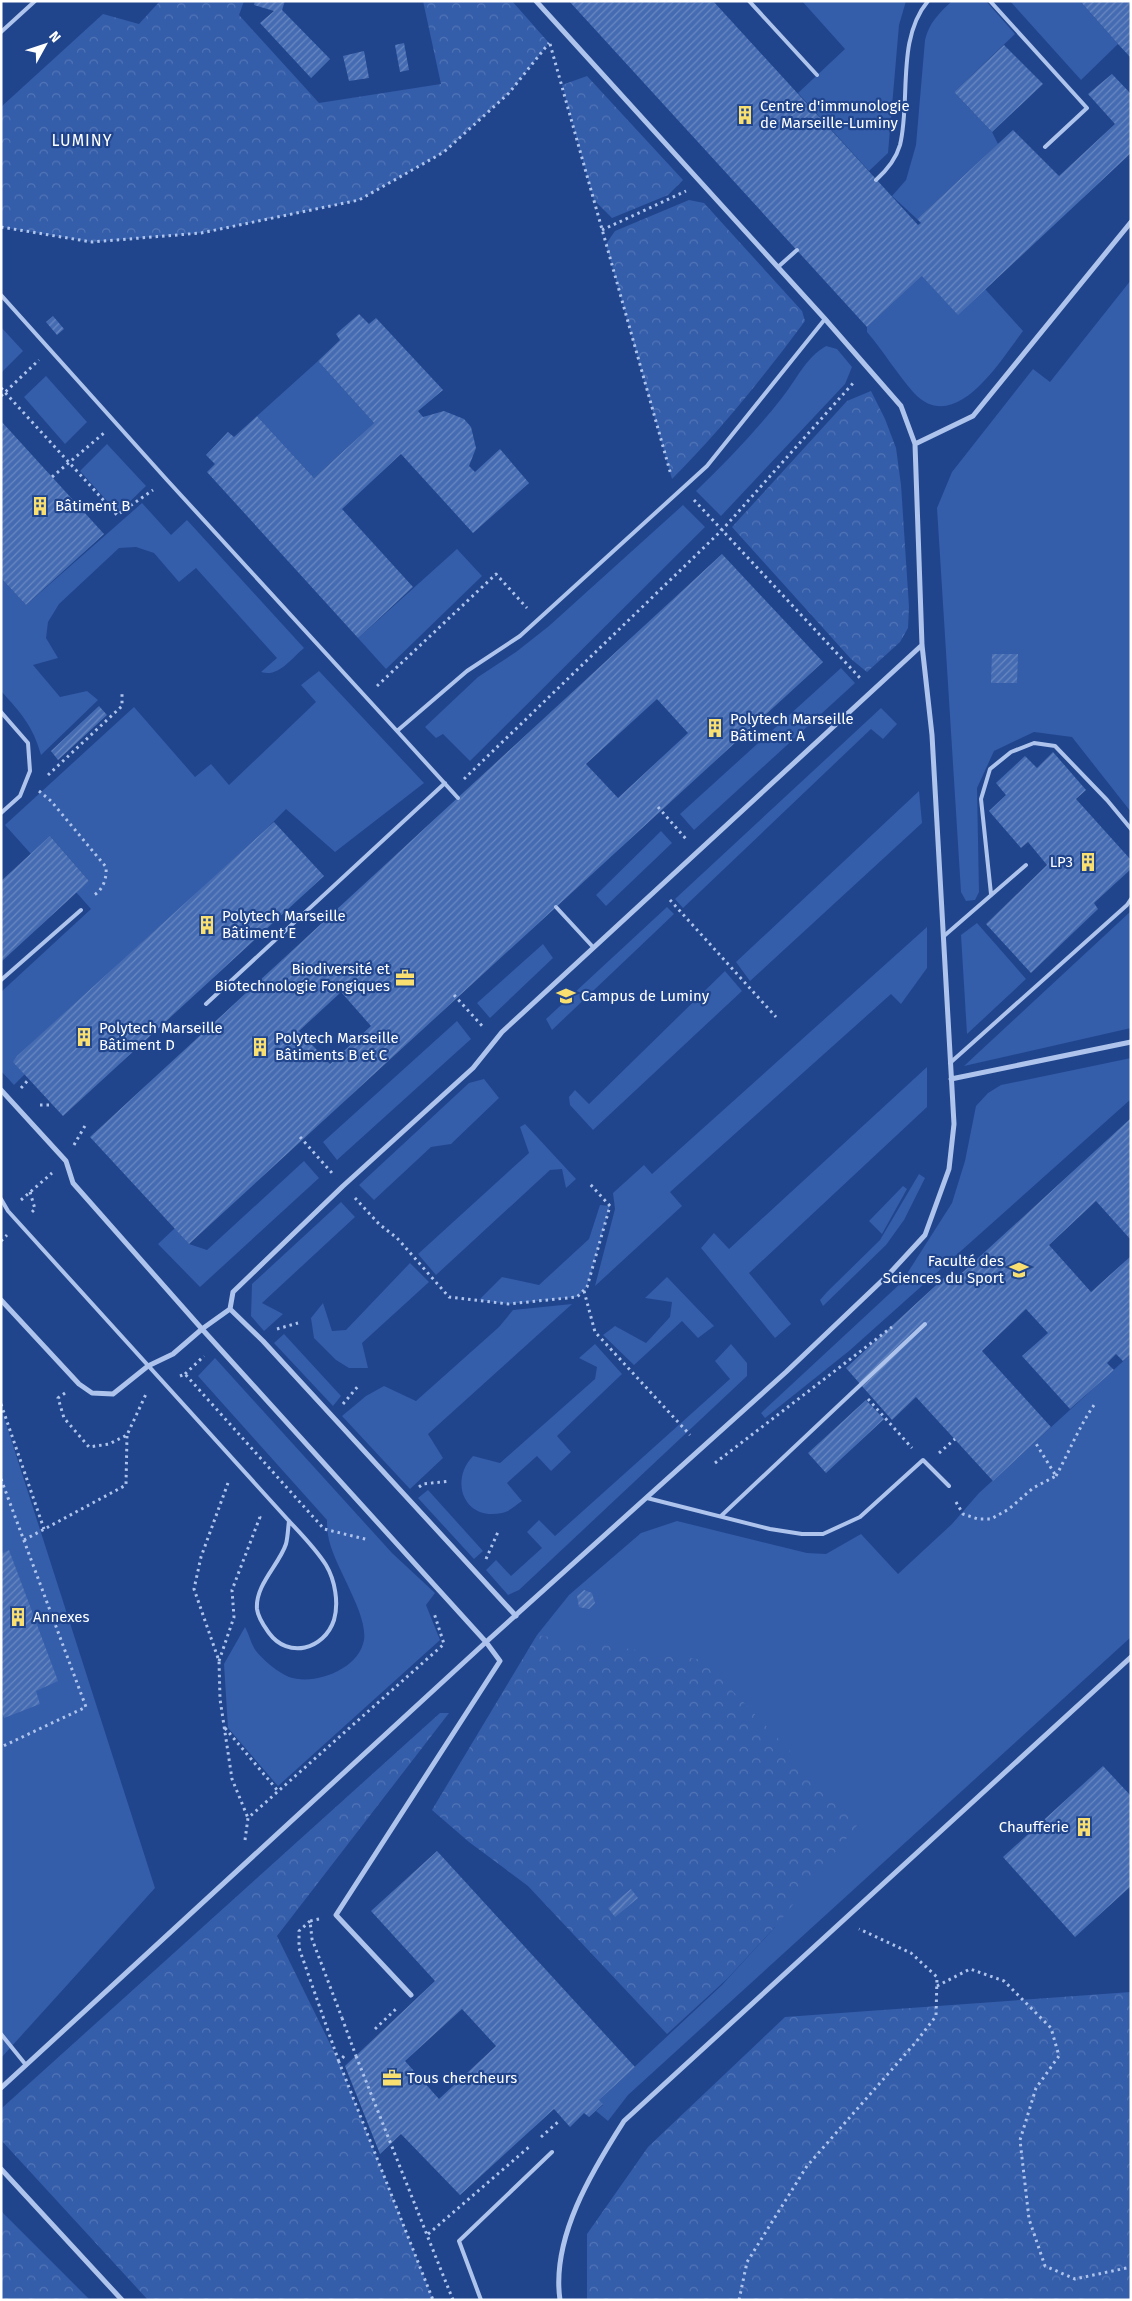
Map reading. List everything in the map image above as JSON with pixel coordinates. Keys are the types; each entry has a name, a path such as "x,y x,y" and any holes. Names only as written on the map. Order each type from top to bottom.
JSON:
{"street":[{"path":"1,2088 486,1642 786,1372 889,1274 925,1235 949,1169 954,1124 932,735 922,645 915,444 901,406 825,319 536,1"},
{"path":"915,444 973,416 1131,222"},
{"path":"1,1300 79,1384 92,1394 113,1394 148,1366 173,1354 202,1329 230,1309 234,1292 344,1186 473,1068 495,1041 593,947 698,853 922,645"},
{"path":"951,1079 1131,1042"},
{"path":"1,1090 66,1161 73,1183 202,1329 486,1642 500,1661 336,1915 411,1995"},
{"path":"230,1309 263,1341 516,1616"},
{"path":"560,2300 562,2251 578,2203 600,2158 624,2121 1131,1657"},
{"path":"1,2170 122,2300"}],"lane":[{"path":"1,32 35,1"},
{"path":"749,1 817,75"},
{"path":"876,180 888,168 900,145 908,51 919,12 928,1"},
{"path":"990,1 1087,108 1045,147"},
{"path":"778,267 797,250"},
{"path":"1,295 167,480 458,798"},
{"path":"398,731 467,671 520,636 707,466 825,319"},
{"path":"1,712 28,743 30,771 20,796 1,813"},
{"path":"991,894 981,799 990,769 1010,752 1034,744 1055,746 1107,800 1131,829"},
{"path":"206,1004 445,783"},
{"path":"944,936 1026,864"},
{"path":"950,1063 1128,905 1131,899"},
{"path":"556,907 593,947"},
{"path":"1,980 81,910"},
{"path":"1,1199 8,1211 289,1521 326,1566 336,1600 334,1620 323,1638 305,1648 285,1648 271,1636 263,1625 258,1609 259,1594 286,1544 289,1521"},
{"path":"721,1516 925,1324"},
{"path":"647,1498 770,1529 802,1534 823,1534 860,1517 923,1460 949,1486"},
{"path":"1,2034 26,2065"},
{"path":"481,2300 459,2241 552,2152"}],"path":[{"path":"1,227 92,242 201,233 359,200 444,152 509,93 561,28"},
{"path":"549,43 672,479 873,692"},
{"path":"602,230 702,184"},
{"path":"451,791 722,530 867,367"},
{"path":"1,396 23,376"},
{"path":"1,388 117,515 167,480"},
{"path":"52,477 116,423"},
{"path":"366,696 496,574 538,619"},
{"path":"46,776 122,706 122,693"},
{"path":"20,796 35,787 51,801 103,861 107,876 99,892 94,895"},
{"path":"658,807 698,853"},
{"path":"672,902 776,1017"},
{"path":"454,995 495,1041"},
{"path":"8,1211 66,1161 86,1124"},
{"path":"300,1137 339,1180"},
{"path":"352,1196 379,1224 396,1238 449,1297 508,1304 577,1297 587,1287 610,1206 590,1184"},
{"path":"584,1291 595,1332 690,1435"},
{"path":"715,1463 892,1327"},
{"path":"185,1374 217,1344"},
{"path":"857,1388 923,1460 941,1452 955,1439"},
{"path":"1,1404 44,1529"},
{"path":"949,1486 963,1514 978,1519 991,1519 1009,1509 1033,1488 1056,1476 1073,1445 1080,1425 1094,1405"},
{"path":"24,1540 126,1485 127,1435"},
{"path":"1035,1442 1056,1476"},
{"path":"1,1479 86,1707 1,1747"},
{"path":"228,1483 201,1557 194,1589 219,1661 232,1779 248,1818 241,1867"},
{"path":"219,1661 234,1617 232,1590 260,1517"},
{"path":"248,1818 444,1644"},
{"path":"225,1728 278,1791"},
{"path":"310,1921 299,1930 300,1948 339,2062 433,2300"},
{"path":"739,2300 747,2262 807,2166 916,2042 936,2016 937,1976 911,1953 842,1921"},
{"path":"312,1939 427,2235"},
{"path":"937,1986 970,1969 1004,1981 1051,2028 1059,2056 1036,2088 1020,2140 1029,2219 1045,2266 1075,2279 1131,2267"},
{"path":"375,2029 411,1995"},
{"path":"339,2062 344,2056"}],"green space":[{"path":"160,1 244,1 239,15 319,103 441,84 423,1 512,1 549,43 509,93 444,152 359,200 201,233 92,242 1,227 1,107 103,14 139,24"},
{"path":"802,1 906,1 899,25 888,153 869,171 798,93 845,49"},
{"path":"952,1 986,1 1015,34 954,92 992,132 998,144 917,219 892,196 906,180 916,145 925,40 929,28 935,19"},
{"path":"1010,1 1080,1 1118,44 1081,80"},
{"path":"587,76 683,180 668,195 612,218 594,200 562,85"},
{"path":"689,200 704,203 802,311 805,321 742,402 672,479 606,244 615,231"},
{"path":"922,276 985,289 1023,331 990,375 976,389 961,400 945,406 930,404 914,393 867,332 867,327"},
{"path":"1131,280 1131,812 1072,737 1034,732 994,751 977,788 979,892 975,900 966,901 961,892 937,508 952,472 1033,369 1050,382"},
{"path":"1,327 23,351 1,373"},
{"path":"826,346 837,349 852,367 845,384 721,516 696,491 751,435 781,399 806,363"},
{"path":"318,361 374,423 314,478 257,416"},
{"path":"46,376 87,422 65,444 24,397"},
{"path":"871,391 885,419 896,448 901,485 909,607 908,628 900,642 867,672 851,659 732,527 847,401"},
{"path":"107,444 146,486 118,513 80,471"},
{"path":"142,503 171,535 187,520 304,648 279,670 267,673 261,672 277,658 196,568 179,582 154,553 136,547 119,548 59,604 48,622 46,638 58,658 33,665 60,697 87,691 98,700 41,755 26,720 1,691 1,578 26,605"},
{"path":"683,505 705,527 470,761 443,734 436,738 425,727 478,677 516,652 549,626"},
{"path":"457,549 482,576 386,669 358,638"},
{"path":"841,668 855,683 694,830 680,814"},
{"path":"319,671 424,783 335,852 286,809 14,1085 1,1071 1,992 91,909 76,892 89,881 51,837 31,854 5,825 134,707 195,777 211,764 229,785 316,702 301,685"},
{"path":"881,708 897,724 883,739 871,729 683,908 675,899"},
{"path":"919,791 922,823 750,981 736,962"},
{"path":"661,831 672,843 606,906 596,895"},
{"path":"667,907 674,914 552,1030 546,1019"},
{"path":"1131,911 1131,1028 964,1066"},
{"path":"977,923 1026,979 967,1034 961,935"},
{"path":"927,927 927,968 901,1004 891,994 670,1192 682,1206 595,1286 615,1209 613,1193 644,1165 652,1174"},
{"path":"543,944 553,958 490,1018 477,1003"},
{"path":"725,971 742,991 593,1130 570,1105 569,1097 575,1090 589,1104"},
{"path":"457,1021 471,1039 337,1160 323,1142"},
{"path":"1131,1058 1131,1099 849,1351 765,1418 761,1413 901,1283 952,1203 965,1161 976,1106 988,1093 1001,1085"},
{"path":"927,1067 927,1107 749,1273 791,1324 775,1338 701,1248 714,1233 729,1249"},
{"path":"484,1079 499,1098 451,1144 431,1147 374,1200 359,1185 469,1083"},
{"path":"525,1124 576,1179 566,1188 562,1169 550,1170 436,1275 418,1254 529,1153 520,1127"},
{"path":"304,1161 319,1178 200,1287 158,1244 175,1228 189,1244 207,1250"},
{"path":"919,1174 925,1178 904,1220 886,1245 823,1306 820,1300 880,1240"},
{"path":"903,1186 907,1189 882,1234 869,1221"},
{"path":"341,1202 355,1217 262,1303 283,1314 264,1331 251,1316 252,1284"},
{"path":"600,1205 610,1206 587,1287 577,1297 508,1304 479,1300 502,1277 539,1285 589,1239"},
{"path":"410,1263 429,1282 362,1343 368,1368 349,1368 336,1360 314,1338 311,1318 323,1303 332,1331 346,1330"},
{"path":"667,1277 714,1326 698,1338 682,1321 634,1365 603,1335 615,1326 646,1343 670,1317 672,1302 645,1298"},
{"path":"572,1304 428,1434 443,1458 410,1489 342,1416 366,1396 384,1386 416,1401 499,1327 513,1310"},
{"path":"284,1334 341,1396 333,1406 274,1343"},
{"path":"595,1344 622,1374 557,1436 571,1452 551,1471 537,1456 507,1483 522,1501 507,1511 489,1514 478,1511 464,1497 462,1487 462,1477 466,1466 473,1456 500,1463 595,1379 597,1367 579,1358"},
{"path":"731,1344 747,1363 747,1376 519,1590 508,1595 486,1570 496,1560 511,1576 542,1548 527,1532 539,1520 555,1536 730,1379 715,1361"},
{"path":"1131,1354 1131,1637 628,2095 608,2121 596,2111 603,2105 599,2100 722,1985 775,1927 537,1635 569,1595 641,1533 677,1521 807,1553 826,1554 861,1534 898,1574 952,1524 979,1493"},
{"path":"215,1358 392,1553 435,1593 426,1605 440,1640 278,1786 228,1728 224,1664 245,1627 256,1651 281,1673 299,1679 323,1677 345,1667 354,1659 364,1640 364,1629 361,1616 331,1547 327,1520 198,1376"},
{"path":"1,1408 155,1888 1,2058"},
{"path":"428,1490 483,1551 474,1559 418,1498"},
{"path":"537,1635 703,1660 859,1823 775,1927 728,1978 667,2034 528,1886 469,1842 432,1810"},
{"path":"440,1713 449,1713 277,1936 339,2062 433,2300 148,2300 1,2140 2,2108"},
{"path":"1131,1992 1131,2300 587,2300 587,2234 648,2147 785,2017"},
{"path":"1,2211 90,2300 1,2300"}],"building":[{"path":"255,1 285,1 282,10 330,59 311,78 260,23 274,11 254,5"},
{"name":"Centre d'immunologie de Marseille-Luminy","path":"569,1 713,1 918,225 921,223 917,219 1013,130 1059,176 1115,124 1088,94 1112,74 1131,94 1131,153 958,315 922,276 867,327"},
{"path":"1080,1 1131,1 1131,58 1118,44"},
{"path":"404,43 409,70 400,72 395,45"},
{"path":"1004,45 1043,84 992,132 954,92"},
{"path":"364,51 369,78 349,81 343,56"},
{"path":"359,314 369,324 376,318 443,390 418,411 423,417 444,411 464,419 471,427 476,448 469,466 475,472 500,449 529,483 473,533 401,454 342,509 413,587 358,638 207,472 215,464 206,455 228,432 234,437 257,416 314,478 374,423 318,361 340,340 336,334"},
{"path":"53,316 64,329 57,335 46,322"},
{"name":"Bâtiment B","path":"1,421 104,534 26,605 1,578"},
{"path":"722,554 823,662 189,1244 90,1137","holes":["657,699 688,733 618,798 586,764","341,992 371,1026 330,1064 299,1031"]},
{"path":"992,654 1018,654 1017,683 991,683"},
{"path":"99,706 107,715 58,760 51,751"},
{"name":"LP3","path":"1053,752 1086,790 1076,799 1131,860 1131,869 1094,903 1098,909 1031,973 986,924 1047,865 1028,842 1021,848 989,811 1006,795 996,783 1025,756 1037,768"},
{"path":"274,822 324,876 63,1116 13,1062 17,1056"},
{"path":"50,836 89,881 1,962 1,881"},
{"path":"1131,1118 1131,1240 1096,1201 1049,1245 1091,1292 1131,1256 1131,1354 1123,1361 1116,1354 1107,1363 1114,1370 1070,1409 1022,1356 1048,1333 1026,1309 982,1351 1051,1427 993,1481 916,1397 892,1420 846,1368 945,1277 951,1283"},
{"path":"866,1400 884,1419 826,1473 808,1453"},
{"name":"Annexes","path":"9,1550 58,1681 36,1691 40,1704 4,1718 1,1710 1,1554"},
{"path":"584,1590 592,1593 595,1603 589,1609 579,1607 577,1596"},
{"name":"Chaufferie","path":"1103,1766 1131,1796 1131,1886 1075,1937 1003,1857"},
{"path":"437,1851 635,2067 599,2100 603,2104 589,2117 584,2113 570,2127 554,2109 460,2195 401,2134 380,2154 345,2066 435,1981 371,1911","holes":["462,2009 496,2046 439,2099 405,2061"]},
{"path":"631,1889 638,1898 615,1917 608,1908"}],"place":[{"name":"Centre d'immunologie de Marseille-Luminy","path":"745,115"},
{"name":"Bâtiment B","path":"40,506"},
{"name":"Polytech Marseille Bâtiment A","path":"715,728"},
{"name":"LP3","path":"1088,862"},
{"name":"Polytech Marseille Bâtiment E","path":"207,925"},
{"name":"Biodiversité et Biotechnologie Fongiques","path":"405,978"},
{"name":"Campus de Luminy","path":"566,996"},
{"name":"Polytech Marseille Bâtiment D","path":"84,1037"},
{"name":"Polytech Marseille Bâtiments B et C","path":"260,1047"},
{"name":"Faculté des Sciences du Sport","path":"1019,1270"},
{"name":"Annexes","path":"18,1617"},
{"name":"Chaufferie","path":"1084,1827"},
{"name":"Tous chercheurs","path":"392,2078"}],"district":[{"name":"LUMINY","path":"82,140"}]}
